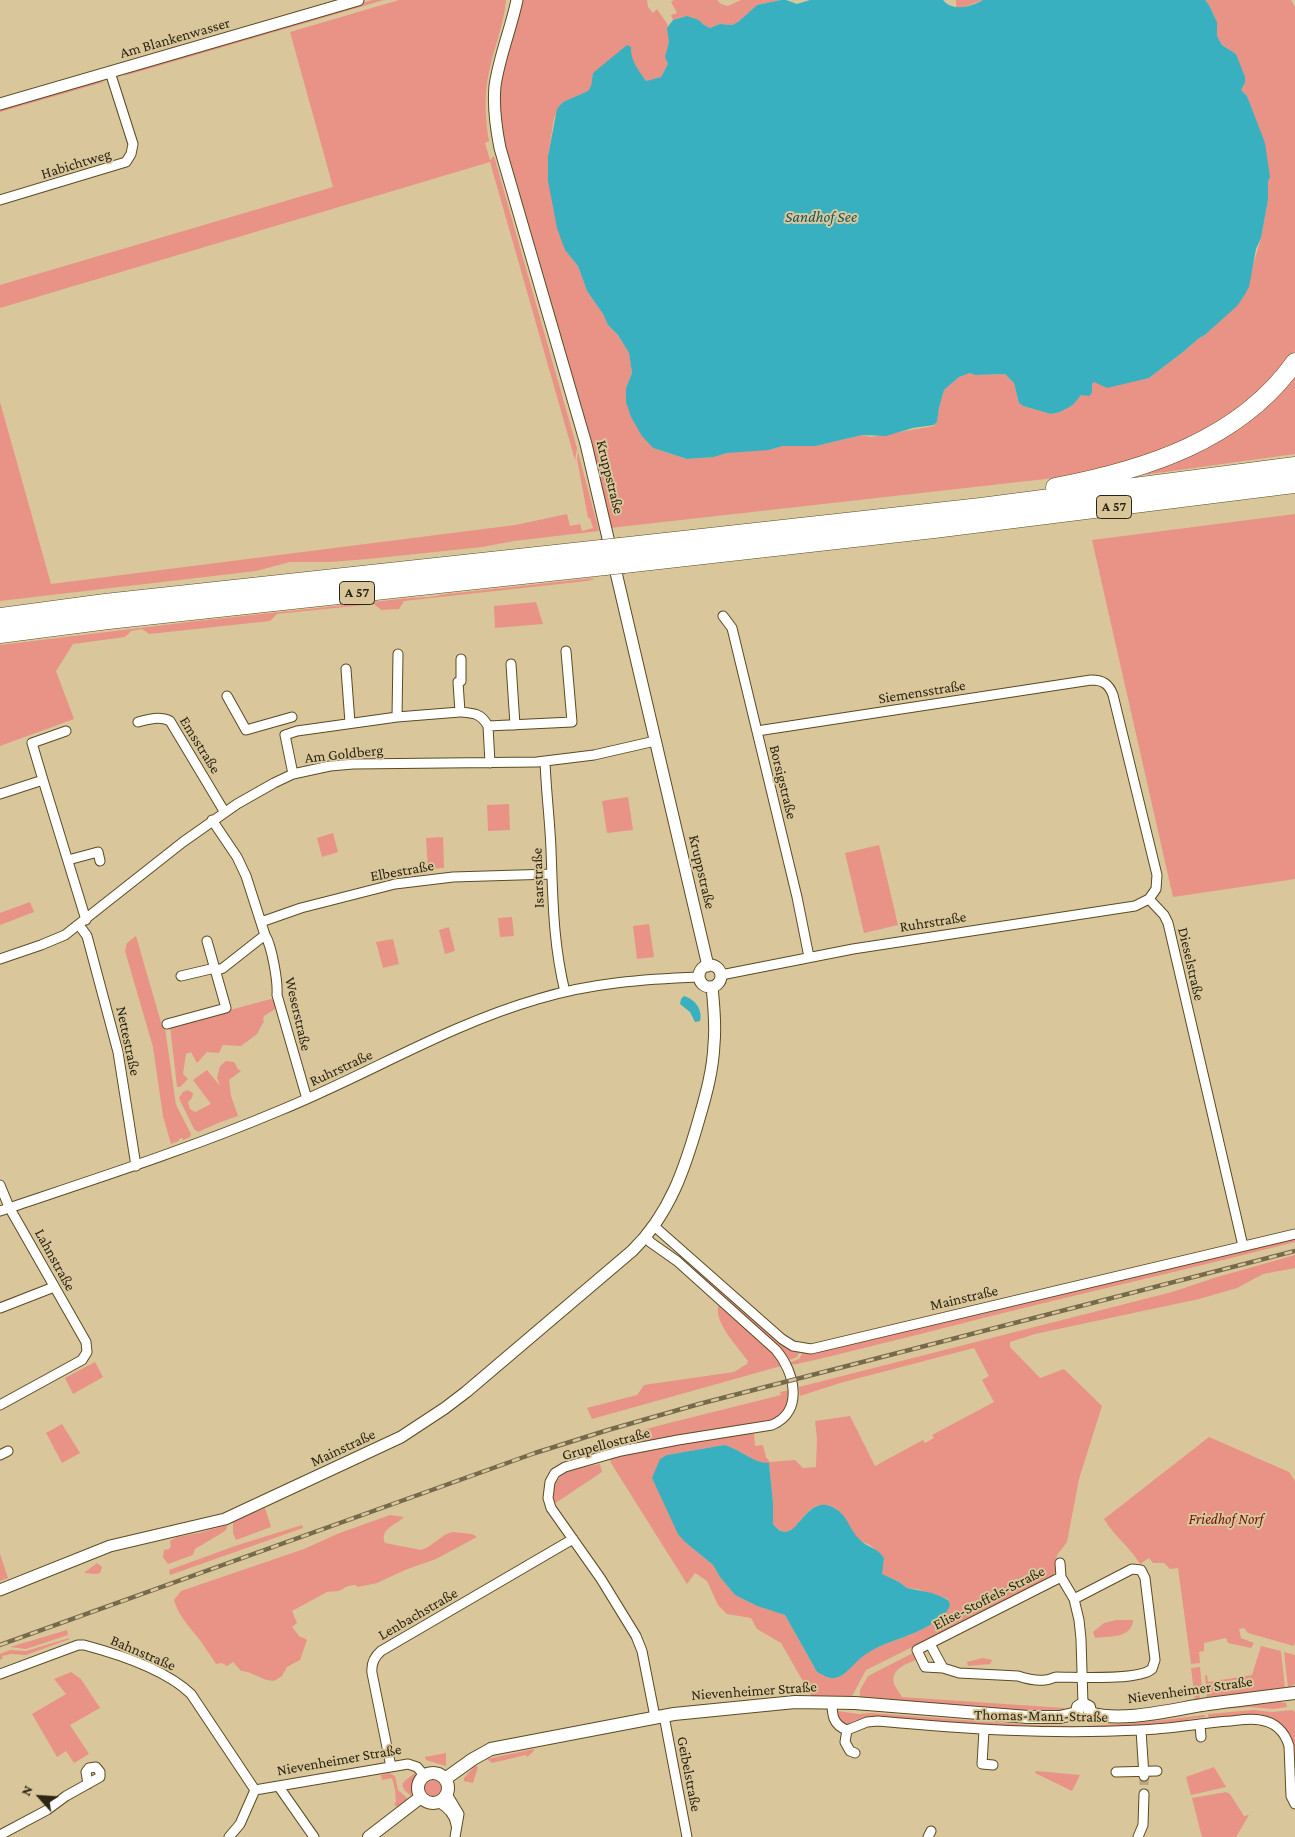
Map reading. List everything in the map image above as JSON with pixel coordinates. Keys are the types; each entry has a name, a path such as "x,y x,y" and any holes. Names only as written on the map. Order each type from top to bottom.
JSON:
{"highway":[{"path":"980,507 1013,493 1119,473 1156,462 1186,449 1216,433 1245,413 1270,390 1295,362"},
{"name":"A 57","path":"622,556 1295,466"},
{"name":"A 57","path":"0,617 115,602 934,530 1295,484"},
{"name":"A 57","path":"0,634 603,558"}],"main road":[{"name":"Nievenheimer Straße","path":"445,1779 472,1759 490,1749 704,1710 795,1702 832,1702 1060,1718 1083,1710 1104,1716 1120,1716 1295,1693"},
{"path":"436,1773 445,1779 448,1786 443,1798 429,1803 421,1797 419,1786 425,1776 436,1773"},
{"path":"369,1837 421,1797"}],"street":[{"name":"Am Blankenwasser","path":"0,104 358,0"},
{"name":"Kruppstraße","path":"517,0 496,80 494,101 496,132 586,444 708,966"},
{"name":"Habichtweg","path":"0,200 126,162 132,154 133,144 110,72"},
{"name":"Borsigstraße","path":"723,616 732,628 797,896 809,957"},
{"path":"488,726 572,722 566,651"},
{"path":"397,717 398,654"},
{"path":"460,712 458,682 461,681 461,659"},
{"path":"511,664 515,725"},
{"path":"346,669 350,723"},
{"name":"Siemensstraße","path":"757,731 1091,680 1104,682 1108,685 1113,695 1157,875 1156,889 1149,899"},
{"path":"227,696 246,730 292,717 297,730"},
{"path":"293,774 285,735 297,730 397,717 460,712 477,714 483,718 488,726 490,762"},
{"name":"Emsstraße","path":"138,722 154,718 165,718 170,721 224,812"},
{"name":"Nettestraße","path":"66,731 32,743 68,860 118,1052 136,1166"},
{"name":"Am Goldberg","path":"0,959 50,942 83,923 212,820 264,787 293,774 330,766 353,764 545,761 594,754 655,741"},
{"name":"Isarstraße","path":"545,761 554,933 565,992"},
{"path":"0,794 43,780"},
{"name":"Weserstraße","path":"212,820 237,857 246,876 265,935 271,946 279,1002 308,1099"},
{"path":"68,860 98,852 100,862"},
{"name":"Elbestraße","path":"262,922 301,908 394,884 453,877 552,874"},
{"name":"Ruhrstraße","path":"721,975 872,946 1135,906 1149,899"},
{"name":"Dieselstraße","path":"1149,899 1164,915 1168,923 1243,1246"},
{"path":"181,976 223,968 265,935"},
{"path":"167,1024 226,1008 207,941"},
{"path":"708,966 717,968 721,975 719,982 712,987 705,986 699,978 701,970 708,966"},
{"name":"Ruhrstraße","path":"0,1210 136,1166 281,1111 467,1025 511,1008 565,992 615,983 699,978"},
{"path":"654,1226 668,1203 683,1171 708,1085 714,1043 712,987"},
{"name":"Lahnstraße","path":"0,1185 9,1207 86,1342 87,1349 82,1360 0,1405"},
{"name":"Mainstraße","path":"0,1590 110,1546 225,1519 400,1437 466,1392 625,1257 654,1226 782,1339 793,1346 811,1349 1295,1234"},
{"path":"646,1236 650,1242 677,1261"},
{"name":"Mainstraße","path":"646,1236 664,1244 673,1243"},
{"path":"673,1243 673,1253 677,1261"},
{"name":"Grupellostraße","path":"659,1717 636,1636 601,1579 554,1513 548,1493 550,1482 559,1470 620,1451 772,1425 784,1418 790,1411 793,1401 786,1365 776,1350 677,1261"},
{"path":"0,1308 54,1287"},
{"name":"Lenbachstraße","path":"391,1767 372,1673 375,1657 381,1651 573,1539"},
{"name":"Elise-Stoffels-Straße","path":"1060,1563 1061,1577 1074,1599 1081,1634 1083,1710"},
{"path":"943,1668 930,1644 918,1650 925,1667 943,1668 959,1674 1018,1676 1048,1681 1053,1677 1082,1678 1142,1674 1153,1667 1155,1660 1144,1574 1139,1570 1132,1570 1074,1599"},
{"name":"Elise-Stoffels-Straße","path":"930,1644 1061,1577"},
{"name":"Bahnstraße","path":"0,1674 84,1645 157,1671 178,1683 196,1700 255,1790"},
{"path":"832,1702 835,1722 840,1728 847,1730 846,1745 850,1751 856,1753"},
{"name":"Geibelstraße","path":"659,1717 687,1837"},
{"name":"Thomas-Mann-Straße","path":"847,1730 867,1722 878,1721 984,1730 1059,1733 1141,1730 1255,1719 1270,1722 1277,1726 1285,1736 1289,1746 1292,1805"},
{"path":"1200,1724 1201,1737"},
{"path":"984,1730 979,1764 993,1765"},
{"path":"1141,1730 1144,1774"},
{"name":"Nievenheimer Straße","path":"255,1790 407,1764 414,1765 425,1776"},
{"path":"1116,1772 1144,1774 1157,1771"},
{"path":"0,1836 47,1810 88,1784"},
{"path":"279,1787 314,1837"},
{"path":"229,1837 240,1824 255,1790"},
{"path":"1138,1837 1143,1825 1144,1794"},
{"path":"443,1798 444,1805 453,1816 456,1834"}],"green space":[{"path":"372,0 384,0 124,76 133,70"},
{"path":"399,0 506,0 487,81 486,106 489,141 485,143 490,160 494,156 577,448 575,460 490,162 0,308 0,285 333,187 290,32"},
{"path":"522,0 647,0 648,7 653,13 657,9 668,25 669,42 666,55 668,64 661,77 646,81 637,69 630,54 593,73 591,86 588,91 563,102 554,118 548,156 548,181 565,250 578,266 587,291 603,314 608,325 618,335 629,353 632,373 626,388 653,448 687,459 714,457 727,453 769,450 783,446 816,446 862,435 871,437 934,426 937,422 944,390 959,377 970,373 975,375 1005,374 1014,383 1019,403 1023,406 1051,414 1060,412 1073,405 1081,395 1092,393 1092,383 1094,382 1149,378 1206,334 1244,296 1261,238 1268,200 1268,181 1255,118 1247,96 1241,90 1245,83 1236,54 1222,45 1217,36 1217,22 1205,0 1291,0 1295,7 1295,351 1266,386 1213,428 1154,456 1081,475 610,528 503,146 499,97 507,55"},
{"path":"674,0 717,0 721,4 728,6 741,0 781,0 757,5 732,25 720,24 710,28 699,20 687,16 673,20 671,15 677,13 671,2"},
{"path":"956,0 983,0 959,9 956,8"},
{"path":"99,81 104,82 0,112 0,108"},
{"path":"1295,372 1295,454 1121,478 1159,467"},
{"path":"0,402 51,584 515,525 567,514 570,526 580,524 582,531 593,528 590,518 588,518 577,459 578,452 599,531 514,541 482,547 368,559 331,562 290,562 256,571 0,601"},
{"path":"1295,514 1295,879 1173,897 1092,540"},
{"path":"594,578 587,581 404,601 399,609 381,610 374,604 277,614 270,621 149,634 142,629 131,631 125,637 73,644 56,671 74,719 0,746 0,645 197,621"},
{"path":"536,602 543,624 495,628 494,606"},
{"path":"628,797 633,830 607,833 602,801"},
{"path":"509,804 510,830 488,831 487,805"},
{"path":"333,833 338,852 322,857 317,838"},
{"path":"443,837 444,868 428,869 426,838"},
{"path":"879,845 898,925 864,933 845,853"},
{"path":"30,902 34,912 0,925 0,913"},
{"path":"512,917 514,936 500,937 498,918"},
{"path":"649,924 654,957 637,959 633,926"},
{"path":"449,927 455,951 445,954 439,930"},
{"path":"136,936 162,1026 165,1028 176,1105 191,1134 190,1137 183,1140 182,1138 179,1139 179,1141 171,1144 163,1116 153,1047 125,951 127,943"},
{"path":"393,939 399,964 383,968 376,942"},
{"path":"271,999 275,1001 275,1009 264,1016 264,1021 257,1034 241,1046 223,1045 219,1053 207,1052 197,1063 191,1052 186,1054 183,1074 188,1079 180,1087 177,1087 170,1026"},
{"path":"226,1061 234,1062 241,1071 229,1080 231,1096 238,1116 198,1132 194,1129 179,1098 187,1090 193,1093 192,1098 188,1102 190,1109 195,1112 211,1104 193,1080 207,1070 220,1086 217,1078 220,1066"},
{"path":"1295,1238 1295,1242 828,1357 797,1364 789,1365 788,1363 799,1359 803,1352 837,1348"},
{"path":"676,1251 800,1351 797,1357 787,1361"},
{"path":"1295,1255 1295,1268 1263,1274 1237,1288 1199,1299 1035,1334 1010,1342 1010,1347 1040,1378 1064,1369 1102,1406 1079,1479 1067,1542 1057,1555 1054,1577 866,1670 851,1698 812,1697 781,1643 757,1629 751,1618 727,1614 718,1605 707,1581 695,1573 687,1584 611,1463 610,1459 642,1451 754,1432 755,1446 763,1445 766,1457 770,1462 795,1460 803,1468 816,1467 817,1439 815,1421 850,1416 875,1466 923,1440 925,1443 934,1438 932,1435 994,1402 982,1380 989,1376 974,1348 840,1383 800,1396 799,1387 1172,1292","holes":["724,1445 757,1461 769,1464 773,1524 780,1530 786,1532 792,1530 814,1507 829,1505 840,1512 859,1540 870,1545 884,1558 881,1574 907,1588 917,1589 948,1599 950,1604 947,1611 932,1624 864,1655 839,1677 830,1678 817,1672 785,1615 757,1606 735,1595 713,1565 685,1542 652,1478 667,1455"]},
{"path":"719,1304 778,1357 781,1366 592,1419 587,1408 637,1395 644,1385 734,1372 747,1364 748,1361 722,1326 718,1311"},
{"path":"95,1362 103,1377 73,1394 65,1378"},
{"path":"789,1390 789,1399 786,1406 775,1419 642,1442 589,1456 589,1453 607,1449 606,1441 657,1426 781,1395 780,1392"},
{"path":"62,1424 80,1453 62,1463 46,1433"},
{"name":"Friedhof Norf","path":"1209,1437 1289,1472 1295,1481 1295,1642 1294,1646 1248,1633 1244,1628 1239,1629 1241,1638 1254,1643 1251,1648 1228,1643 1226,1638 1204,1643 1204,1651 1199,1652 1200,1663 1191,1664 1178,1568 1170,1569 1164,1563 1153,1563 1149,1558 1140,1564 1104,1519"},
{"path":"600,1464 602,1472 554,1504 553,1493 555,1484 565,1473"},
{"path":"265,1508 271,1527 236,1540 233,1533 233,1522"},
{"path":"390,1515 404,1517 386,1531 384,1534 385,1543 421,1550 446,1534 453,1532 472,1534 477,1537 436,1559 377,1583 358,1587 355,1585 348,1586 339,1591 327,1592 292,1611 297,1623 292,1627 300,1637 307,1640 300,1660 287,1667 282,1676 274,1681 241,1671 233,1662 227,1666 222,1663 216,1664 178,1610 174,1600 181,1591 304,1549 337,1534"},
{"path":"227,1525 225,1531 195,1549 193,1555 168,1564 163,1557 164,1550 169,1549 171,1546 170,1541 177,1537"},
{"path":"302,1525 303,1528 170,1575 169,1570 235,1546"},
{"path":"0,1554 8,1578 0,1581"},
{"path":"97,1563 102,1567 100,1573 84,1573"},
{"path":"1116,1620 1133,1620 1132,1626 1124,1634 1095,1638 1093,1632 1104,1623"},
{"path":"67,1630 68,1635 26,1649 10,1647"},
{"path":"69,1638 26,1655 11,1654 2,1656 3,1658 0,1660 0,1654 10,1650 26,1651"},
{"path":"1261,1646 1281,1651 1285,1688 1207,1699 1205,1676 1207,1675 1208,1682 1252,1675"},
{"path":"1284,1652 1295,1655 1295,1684 1288,1688"},
{"path":"913,1653 916,1660 899,1669 894,1676 893,1681 902,1697 1064,1708 1064,1712 1050,1714 860,1699 860,1690 868,1676"},
{"path":"983,1658 992,1660 990,1664 968,1666 967,1662"},
{"path":"1200,1667 1202,1687 1199,1691 1200,1700 1195,1700 1191,1668"},
{"path":"71,1672 81,1679 100,1708 70,1725 89,1754 74,1763 66,1751 57,1757 32,1714 66,1694 54,1679"},
{"path":"1279,1702 1286,1703 1287,1707 1208,1710"},
{"path":"1253,1710 1272,1712 1292,1710 1295,1712 1295,1796 1292,1747 1270,1720 1254,1715 1209,1719 1208,1714"},
{"path":"837,1711 1030,1725 1076,1726 1076,1728 1060,1729 960,1724 870,1716 853,1721 845,1726 839,1722"},
{"path":"1205,1715 1205,1717 1189,1719 1188,1721 1085,1728 1085,1726 1137,1723"},
{"path":"534,1749 527,1757 526,1755 492,1763 487,1759"},
{"path":"446,1753 446,1766 426,1760 425,1757"},
{"path":"475,1766 478,1767 473,1783 464,1781 464,1778"},
{"path":"1214,1767 1226,1787 1191,1795 1186,1777"},
{"path":"1036,1771 1080,1775 1072,1791 1035,1773"},
{"path":"389,1773 395,1776 398,1790 408,1799 399,1809 394,1804 396,1802 395,1789 392,1778 382,1780 381,1775"},
{"path":"415,1773 417,1780 411,1796 404,1789 403,1784"},
{"path":"430,1780 436,1780 441,1785 439,1794 430,1796 425,1791 425,1785"},
{"path":"1226,1792 1230,1794 1244,1816 1249,1815 1236,1837 1202,1837 1192,1798"}],"water":[{"name":"Sandhof See","path":"781,0 797,4 810,0 943,0 951,6 962,7 973,5 983,0 1205,0 1217,22 1217,36 1222,45 1236,54 1245,77 1245,83 1241,90 1247,96 1265,143 1270,177 1261,238 1256,249 1249,287 1244,296 1237,306 1206,334 1149,378 1107,388 1094,382 1092,384 1092,393 1089,396 1081,395 1073,405 1060,412 1051,414 1023,406 1019,403 1014,383 1005,374 975,375 970,373 959,377 944,390 937,422 934,425 913,428 886,436 862,435 816,446 783,446 769,450 727,453 714,457 687,459 653,448 642,436 631,417 626,402 626,388 632,373 629,353 618,335 608,325 603,314 587,291 578,266 565,250 557,228 548,181 548,156 557,109 563,102 588,91 591,86 593,73 627,45 631,47 633,61 646,81 661,77 668,64 665,57 669,42 667,28 673,20 687,16 699,20 710,28 720,24 732,25 757,5"},
{"path":"684,996 692,1000 699,1009 700,1021 695,1022 690,1012 680,1004"},
{"path":"724,1445 757,1461 769,1463 773,1524 781,1531 788,1531 795,1527 808,1512 816,1507 825,1505 836,1509 843,1515 860,1540 884,1558 882,1574 907,1588 932,1593 948,1600 950,1604 947,1611 932,1624 869,1652 839,1677 830,1678 817,1672 785,1615 757,1606 735,1595 713,1565 678,1534 652,1478 660,1459 667,1455"}],"tunnel":[{"path":"1144,1776 1144,1794"}],"railway":[{"path":"0,1645 535,1453 608,1430 699,1404 1295,1251"}]}
